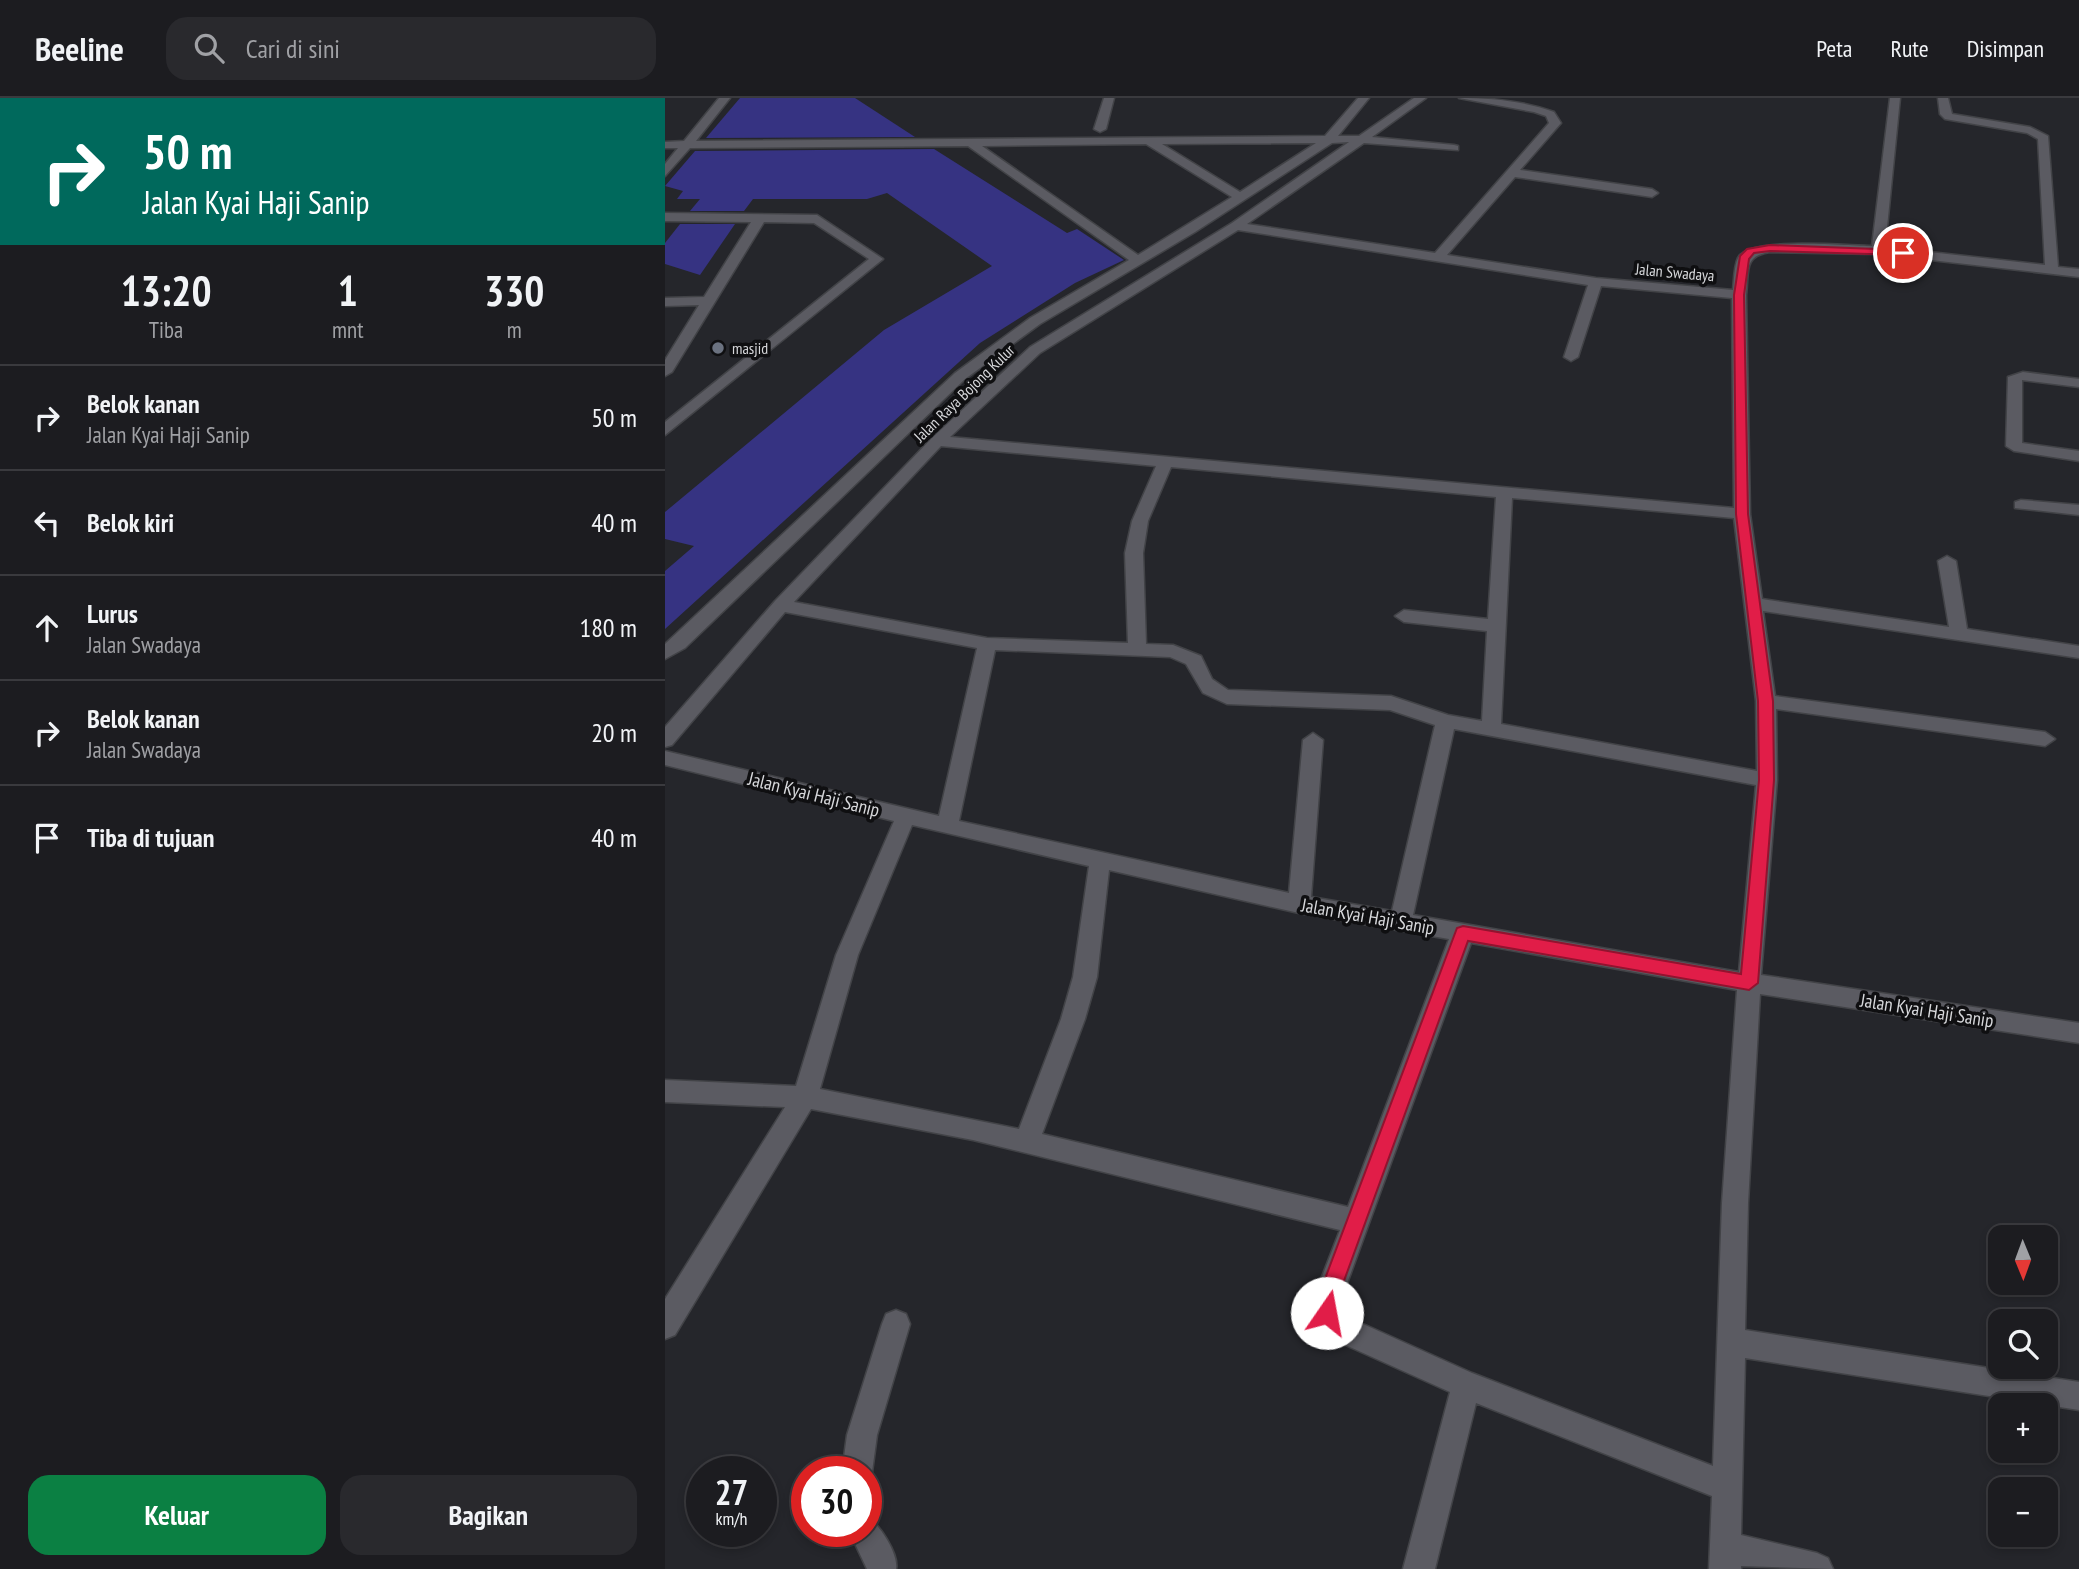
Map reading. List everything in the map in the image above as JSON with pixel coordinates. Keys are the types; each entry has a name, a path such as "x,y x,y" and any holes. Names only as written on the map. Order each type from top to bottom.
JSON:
{"street":[{"path":"665,172 684,145 725,98"},
{"path":"1100,129 1109,98"},
{"path":"665,653 679,644 960,376 1035,321 1328,140 1364,98"},
{"name":"Jalan Raya Bojong Kulur","path":"665,740 781,605 937,442 1035,350 1236,226 1421,98"},
{"path":"1437,259 1555,123 1550,114 1537,109 1464,98"},
{"path":"1878,250 1895,98"},
{"path":"1943,98 1945,114 1948,117 2030,130 2044,138 2052,270"},
{"path":"665,145 1361,139 1454,148"},
{"path":"1149,141 1239,196"},
{"path":"972,144 1137,260"},
{"path":"1513,173 1652,193"},
{"path":"665,217 817,219 877,259 665,430"},
{"path":"665,372 760,218"},
{"name":"Jalan Swadaya","path":"1236,226 1596,282 1739,295 1744,258 1751,251 1770,248 1878,250 2079,272"},
{"path":"1571,357 1596,282"},
{"path":"1739,295 1742,514 1766,701 1767,780 1749,983 1731,1342 1725,1558 1817,1569"},
{"path":"665,302 709,301"},
{"path":"2079,383 2015,377 2014,446 2079,456"},
{"path":"937,442 1742,514"},
{"path":"1137,649 1133,553 1140,521 1166,461"},
{"path":"1491,729 1504,491"},
{"path":"2021,505 2079,510"},
{"path":"1947,561 1959,635"},
{"path":"1755,604 2079,652"},
{"path":"781,605 987,644 1137,649 1187,654 1194,660 1205,685 1214,694 1227,697 1391,703 1446,721 1767,780"},
{"path":"1404,616 1498,626"},
{"path":"947,826 987,644"},
{"path":"1766,701 2045,739"},
{"path":"1400,923 1446,721"},
{"path":"1299,904 1313,740"},
{"name":"Jalan Kyai Haji Sanip","path":"665,758 947,826 1299,904 1749,983 2079,1032"},
{"path":"665,1325 805,1097 847,955 906,816"},
{"path":"1027,1142 1073,1019 1085,977 1100,860"},
{"path":"1463,933 1354,1221 1327,1300 1331,1324 1465,1385 1726,1486"},
{"path":"665,1091 805,1097 1027,1142 1354,1221"},
{"path":"859,1456 862,1435 896,1324"},
{"path":"1731,1342 2079,1396"},
{"path":"1419,1569 1465,1385"},
{"path":"873,1547 884,1568"}],"building":[{"path":"740,98 855,98 915,137 706,138"},
{"path":"934,149 1067,233 1077,229 1124,260 1075,283 980,343 665,629 665,571 694,546 665,539 665,512 884,330 992,266 887,193 867,199 753,199 744,211 690,211 700,199 677,199 683,191 665,186 695,151"},
{"path":"680,224 735,224 700,275 665,264 665,243"}],"place":[{"name":"masjid","path":"718,348"}],"route":[{"path":"1327,1313 1327,1300 1354,1221 1463,933 1749,983 1767,780 1766,701 1742,514 1739,295 1744,258 1751,251 1770,248 1903,253"}]}
